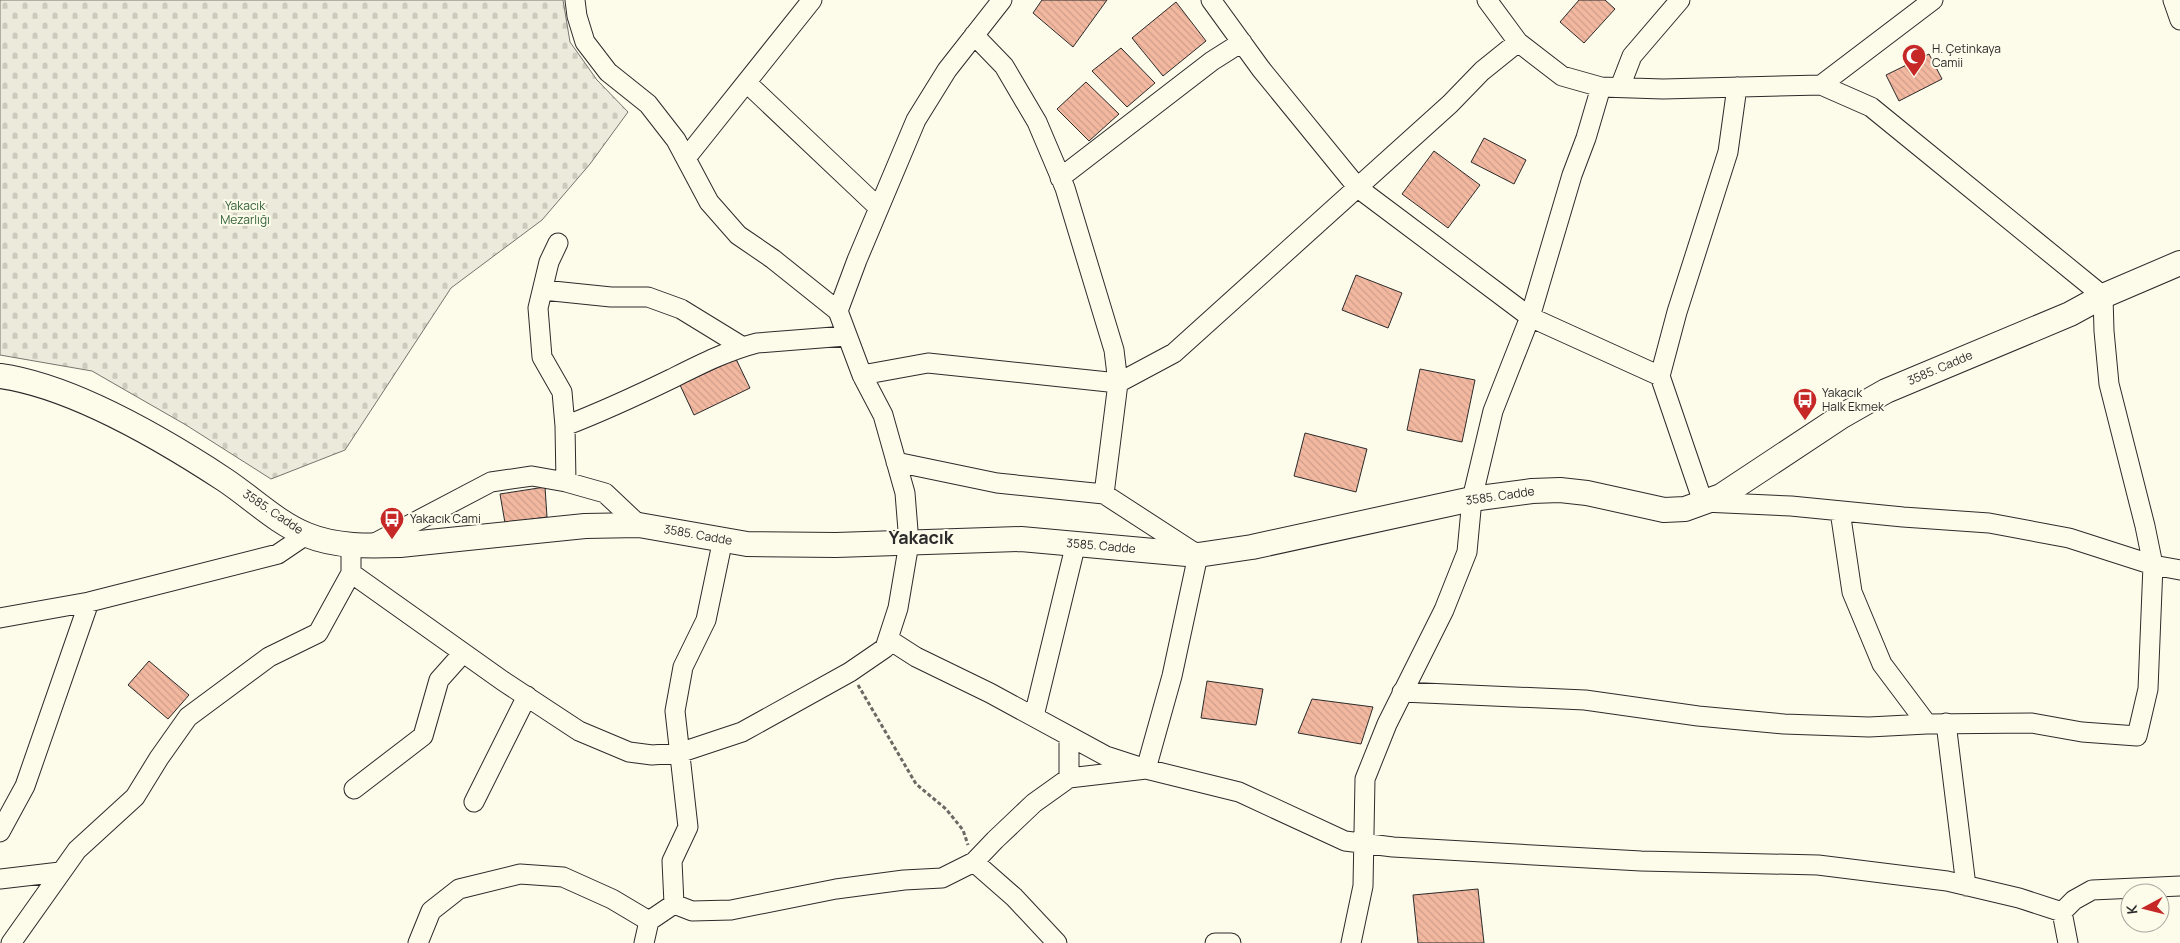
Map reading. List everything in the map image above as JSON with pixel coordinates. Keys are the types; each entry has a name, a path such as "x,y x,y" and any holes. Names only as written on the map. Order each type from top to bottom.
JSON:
{"main road":[{"name":"3585. Cadde","path":"0,376 52,389 106,413 209,470 306,535 335,543 400,545 585,526 639,525 747,544 797,546 1021,539 1198,555 1252,547 1472,500 1532,491 1560,490 1587,492 1664,510 1685,509 1721,496 1842,416 1886,391 2070,314 2104,296 2180,263"}],"street":[{"path":"351,573 463,653 579,731 629,752 652,755 678,753 742,732 850,672 885,648 898,608 909,543 905,493 883,415 862,375 838,311 773,259 738,235 709,202 676,140 648,104 608,72 585,42 577,16 575,0"},
{"path":"686,158 812,0"},
{"path":"838,311 916,120 947,70 1002,0"},
{"path":"1211,0 1358,188 1530,317 1660,376"},
{"path":"1620,87 1632,56 1680,0"},
{"path":"1821,85 1933,0"},
{"path":"2173,0 2180,20"},
{"path":"1402,692 1585,700 1698,716 1784,724 1869,727 1937,723 2032,723 2082,732 2137,736 2148,689 2153,565 2109,384 2104,331 2104,296 1871,108 1821,85 1663,89 1600,86 1562,76 1518,42 1492,2"},
{"path":"974,35 1004,66 1037,122 1060,178 1114,350 1118,383 1104,494"},
{"path":"1060,178 1212,61 1242,42"},
{"path":"862,375 928,363 1118,383 1174,353 1358,188 1410,138 1450,104 1482,71 1518,42"},
{"path":"747,83 879,208"},
{"path":"1351,943 1363,886 1365,779 1402,692 1444,610 1467,552 1472,500 1493,411 1530,317 1572,175 1586,138 1600,86"},
{"path":"1737,87 1728,152 1677,312 1660,376 1703,502 1791,506 1989,523 2069,538 2153,565 2180,570"},
{"path":"558,243 549,262 538,308 542,357 562,392 566,482"},
{"path":"543,290 611,297 648,297 682,309 743,347"},
{"path":"565,426 604,411 713,358 743,347 757,343 846,336"},
{"path":"896,462 997,483 1104,494 1198,555 1172,676 1146,769"},
{"path":"11,943 77,850 135,797 158,758 188,717 268,657 318,633 351,573 360,545 491,482 532,476 566,482 604,493 639,525"},
{"path":"1840,511 1852,592 1882,664 1937,723 1966,886"},
{"path":"0,618 88,602 278,554 306,535"},
{"path":"674,904 672,861 688,827 678,753 675,711 683,667 706,620 723,539"},
{"path":"1034,716 1076,543"},
{"path":"0,832 25,786 88,602"},
{"path":"888,639 916,657 1034,716 1106,756 1146,769 1239,792 1345,840 1393,847 1641,861 1818,865 1947,881 2019,898 2062,912"},
{"path":"354,788 423,736 439,680 463,653"},
{"path":"474,802 527,696"},
{"path":"1069,736 1069,778"},
{"path":"674,904 692,911 731,910 836,889 942,878 974,862 1034,803 1069,778 1146,769"},
{"path":"974,862 1014,897 1057,943"},
{"path":"0,879 60,872"},
{"path":"418,943 431,911 459,889 520,874 563,877 612,898 649,921"},
{"path":"2062,912 2074,900 2092,890 2180,886"},
{"path":"644,943 649,921 674,904"},
{"path":"2062,912 2068,943"},
{"path":"1215,943 1231,943"}],"path":[{"path":"850,672 916,784 946,809 963,830 974,862"}],"green space":[{"name":"Yakacık Mezarlığı","path":"0,0 563,0 570,42 597,80 628,112 590,164 542,220 451,288 345,450 271,479 186,425 92,371 0,355"}],"building":[{"path":"1042,0 1107,0 1073,47 1033,13"},
{"path":"1579,0 1605,0 1615,9 1584,43 1560,22"},
{"path":"1176,2 1206,41 1163,76 1132,38"},
{"path":"1121,48 1155,83 1127,107 1092,71"},
{"name":"H. Çetinkaya Camii","path":"1929,54 1942,79 1899,101 1886,75"},
{"path":"1086,82 1119,114 1089,141 1057,109"},
{"path":"1484,138 1526,160 1514,184 1471,162"},
{"path":"1434,151 1480,185 1448,228 1402,194"},
{"path":"1356,275 1402,293 1388,328 1342,310"},
{"path":"736,359 750,388 694,415 680,385"},
{"path":"1420,369 1475,380 1462,442 1407,430"},
{"path":"1305,433 1367,449 1356,492 1294,476"},
{"path":"545,487 547,517 505,523 500,494"},
{"path":"149,661 189,695 168,719 128,685"},
{"path":"1207,681 1263,689 1256,725 1201,718"},
{"path":"1312,699 1373,707 1361,744 1298,733"},
{"path":"1478,889 1484,943 1418,943 1413,895"}],"place":[{"name":"H. Çetinkaya Camii","path":"1914,77"},
{"name":"Yakacık Halk Ekmek","path":"1805,421"},
{"name":"Yakacık Cami","path":"392,540"}],"district":[{"name":"Yakacık","path":"921,538"}]}
